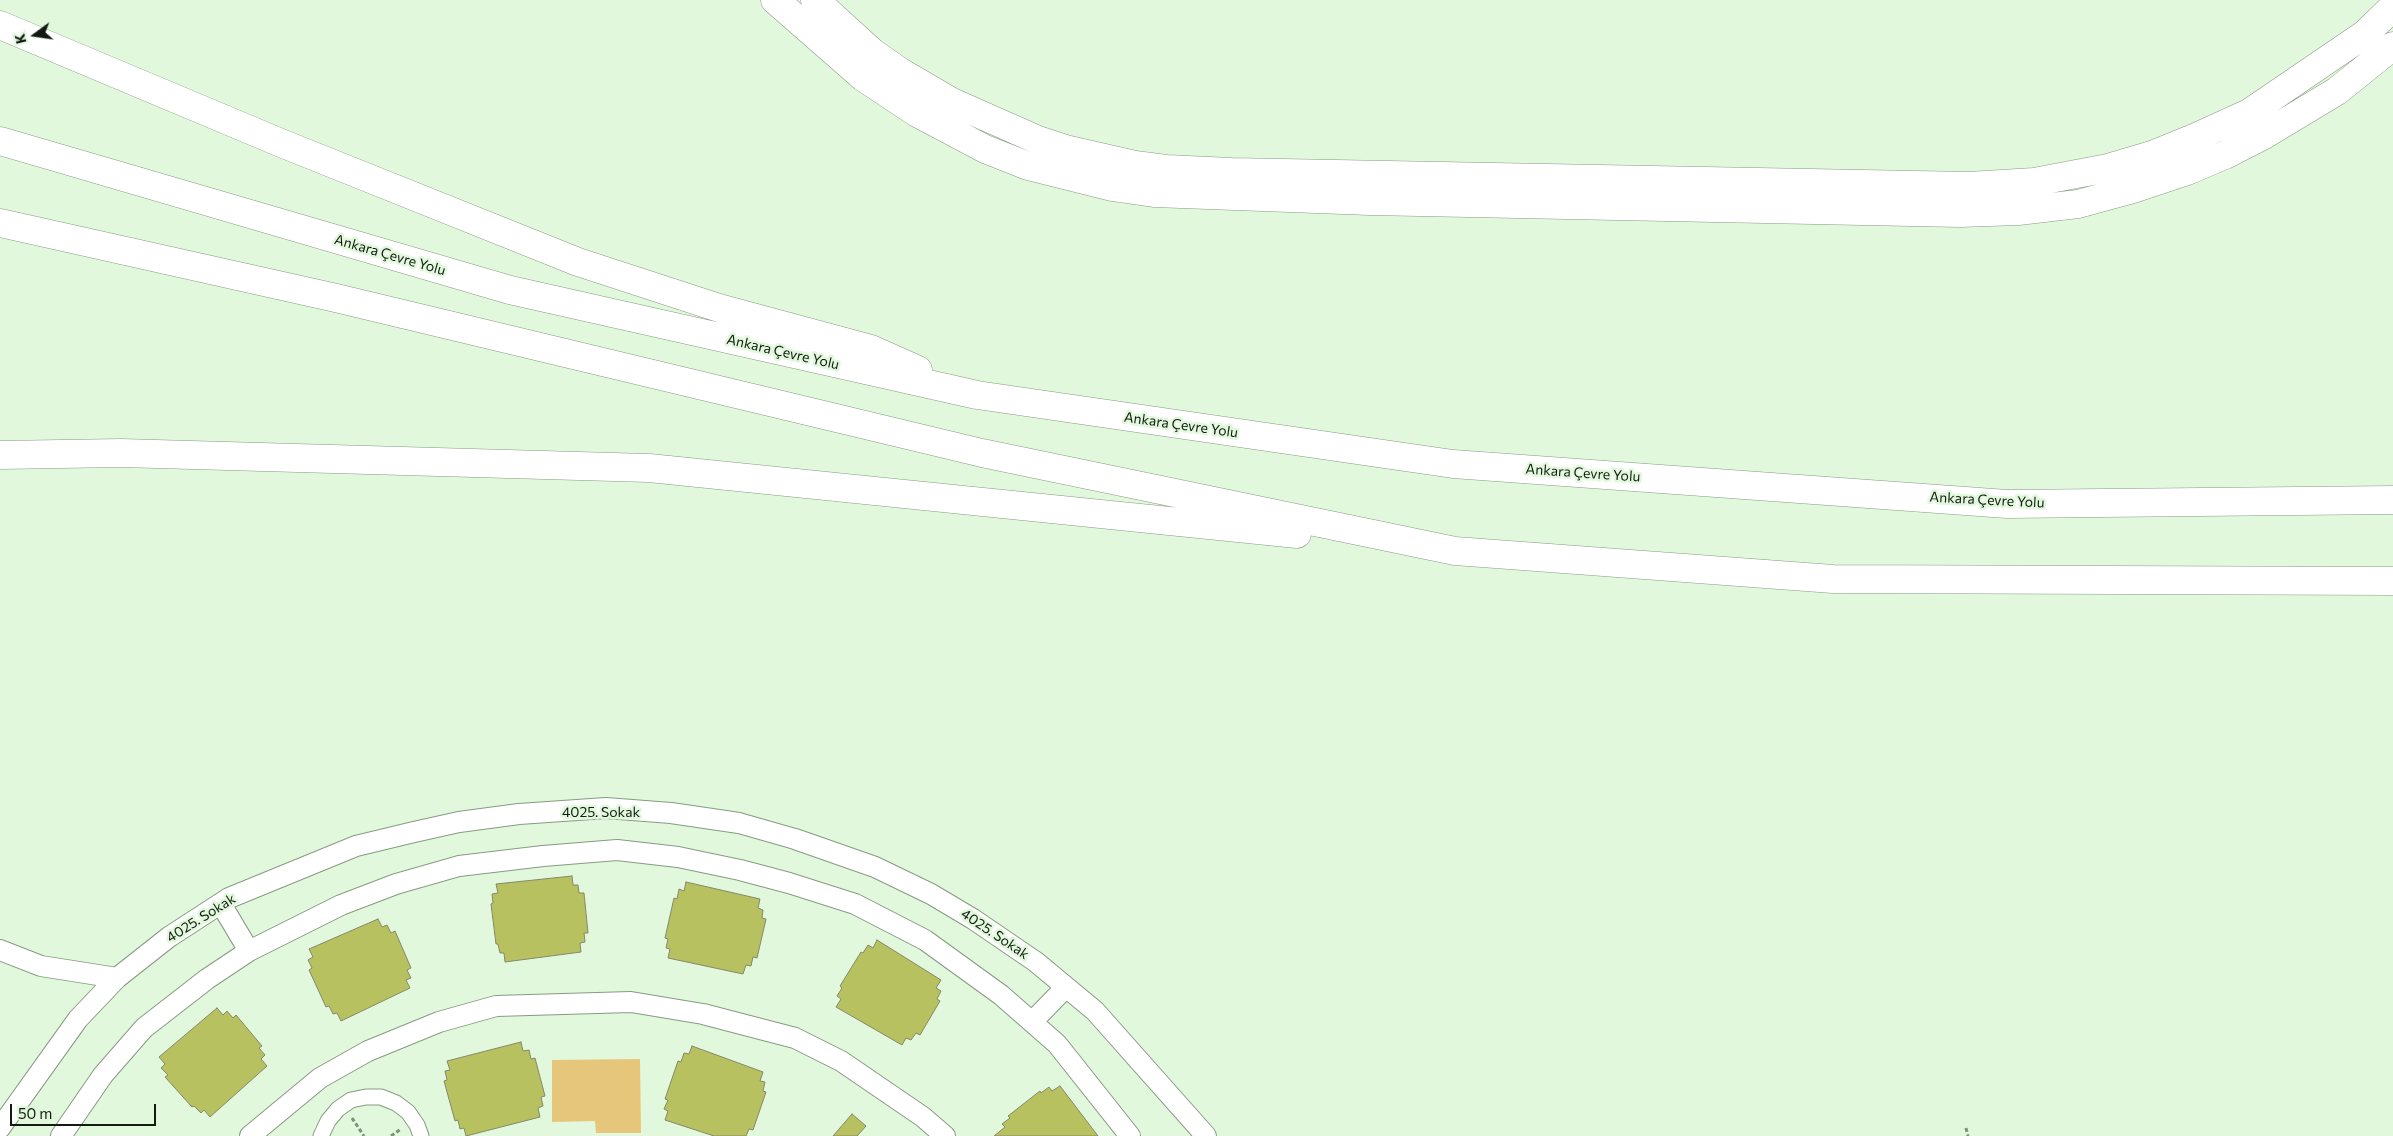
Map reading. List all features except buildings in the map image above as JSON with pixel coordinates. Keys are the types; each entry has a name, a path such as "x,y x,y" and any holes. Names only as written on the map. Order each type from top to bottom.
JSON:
{"main road":[{"path":"775,0 852,68 902,104 950,132 985,149 1028,166 1112,187 1154,193 1370,201 1960,213 2018,212 2078,204 2133,189 2187,171 2233,151 2264,135 2337,91 2393,46"},
{"path":"815,0 872,52 899,72 952,102 1038,140 1069,150 1166,169 1231,172 1969,186 2034,182 2108,168 2152,155 2194,138 2249,113 2365,34 2393,7"},
{"path":"0,25 272,139 578,262 720,308 871,349 977,395"},
{"name":"Ankara Çevre Yolu","path":"0,141 510,290 977,395 1453,464 2007,504 2393,500"},
{"path":"0,223 336,298 982,454 1455,551"},
{"path":"0,455 121,453 649,468 1455,551 1833,579 2393,581"}],"street":[{"name":"4025. Sokak","path":"0,1128 78,1019 117,978 169,937 220,904 356,846 459,822 519,814 606,808 671,813 739,824 795,838 875,867 932,894 973,918 1036,962 1095,1011 1206,1136"},
{"path":"61,1136 103,1075 144,1028 249,951 341,905 396,884 452,868 543,856 617,850 678,857 740,870 855,904 925,940 964,966 1057,1044 1130,1136"},
{"path":"220,904 249,951"},
{"path":"0,950 41,966 117,978"},
{"path":"1032,1022 1066,987"},
{"path":"250,1136 320,1078 368,1051 439,1022 496,1006 631,1002 702,1014 795,1038 857,1071 923,1117 945,1136"},
{"path":"321,1136 328,1120 338,1109 351,1100 366,1097 382,1097 396,1103 408,1112 417,1125 421,1136"}],"path":[{"path":"1966,1128 1968,1136"}],"shaded area":[{"path":"640,1059 641,1133 596,1133 595,1121 552,1122 552,1060"}]}
